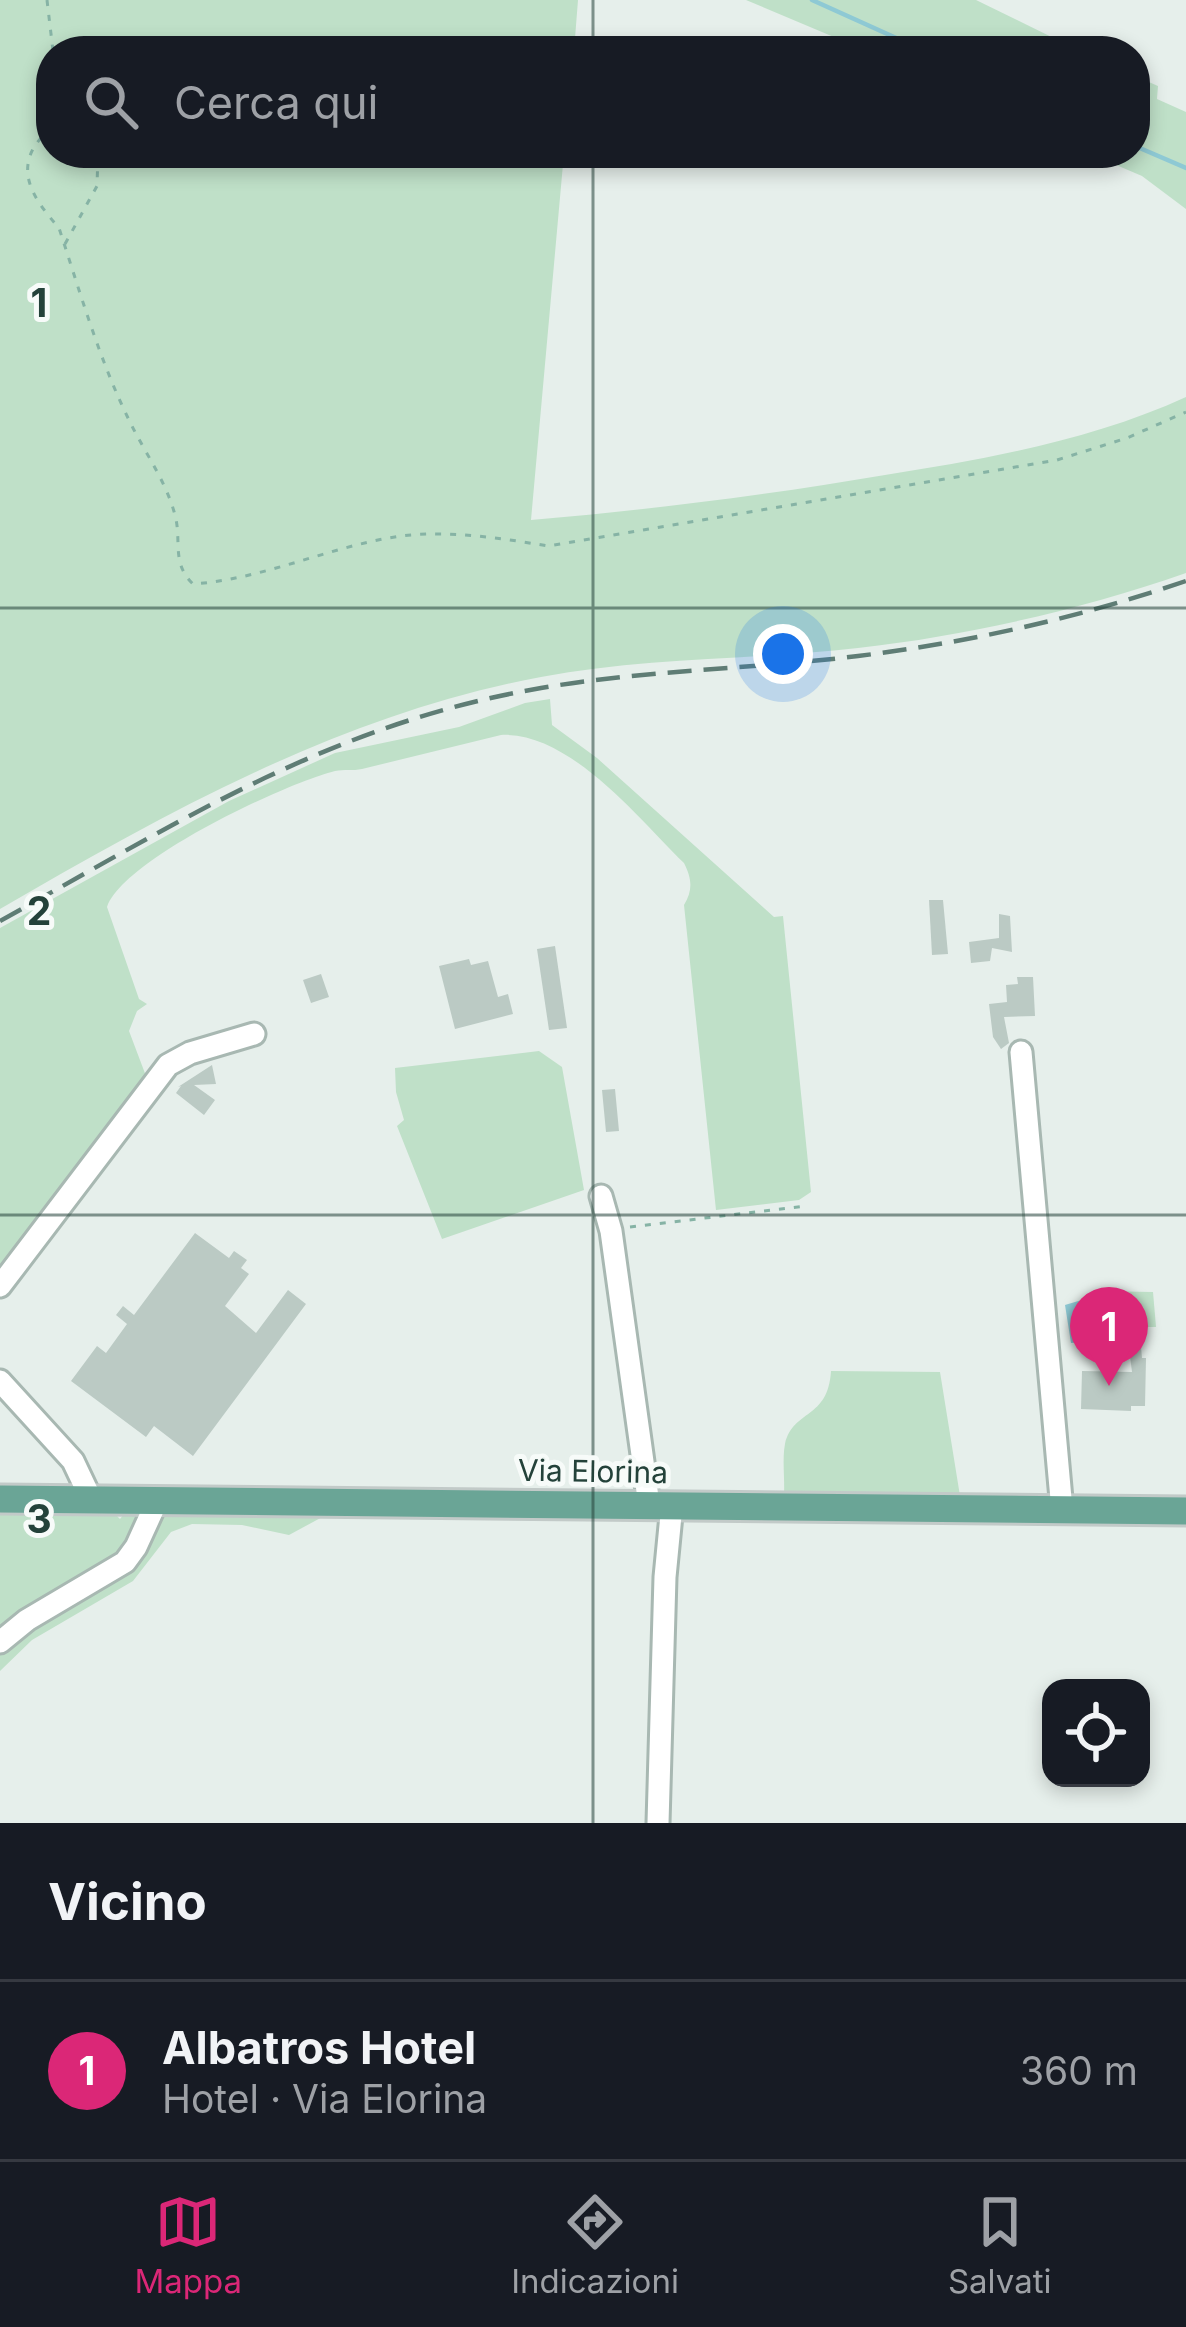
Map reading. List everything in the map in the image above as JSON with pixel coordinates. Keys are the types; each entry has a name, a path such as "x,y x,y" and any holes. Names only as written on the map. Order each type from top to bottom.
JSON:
{"main road":[{"name":"Via Elorina","path":"0,1499 1186,1511"}],"street":[{"path":"0,1286 169,1065 190,1053 254,1034"},
{"path":"1022,1052 1062,1510"},
{"path":"601,1196 660,1505 665,1577 654,1823"},
{"path":"0,1382 73,1461 92,1499"},
{"path":"0,1642 27,1620 125,1562 157,1501"}],"path":[{"path":"47,0 51,36"},
{"path":"36,145 26,172 37,203 59,228 128,419 166,487 177,521 181,573 193,584 225,582 397,537 500,538 548,546 662,530 1057,460 1127,438 1186,412"},
{"path":"64,245 97,186 98,168"},
{"path":"611,1231 806,1206"}],"green space":[{"path":"0,0 578,0 575,36 36,36 36,168 563,168 531,520 664,507 962,462 1114,425 1186,397 1186,573 1065,610 942,636 818,652 580,671 468,693 329,740 261,769 0,909"},
{"path":"746,0 976,0 1049,36 831,36"},
{"path":"1150,83 1158,86 1157,99 1186,112 1186,209 1123,168 1150,168"},
{"path":"550,699 552,725 597,758 774,917 783,916 811,1192 799,1200 716,1210 684,905 690,889 687,869 624,802 577,762 527,738 501,735 362,769 335,771 280,791 173,846 120,888 107,907 139,999 147,1004 137,1011 129,1031 146,1076 0,1277 0,928 229,801 335,753 459,727"},
{"path":"539,1051 562,1067 584,1190 442,1239 397,1126 404,1120 395,1068"},
{"path":"1098,1291 1153,1292 1156,1327 1124,1327"},
{"path":"831,1371 940,1372 960,1496 784,1495 784,1450 789,1433 824,1398"},
{"path":"0,1514 115,1514 120,1519 124,1514 141,1515 131,1545 0,1634"},
{"path":"164,1514 326,1515 289,1535 242,1525 192,1524 171,1532 133,1581 32,1640 0,1671 0,1653"}],"water":[{"path":"1085,1299 1101,1328 1082,1342 1071,1343 1065,1305"}],"building":[{"path":"929,900 943,900 948,954 932,955"},
{"path":"999,914 1010,916 1012,952 992,948 990,961 971,963 969,942 999,938"},
{"path":"555,946 567,1028 549,1030 537,949"},
{"path":"469,959 471,965 488,961 498,997 508,994 513,1014 455,1029 439,966"},
{"path":"321,974 329,997 311,1003 303,980"},
{"path":"1017,977 1033,977 1035,1016 1004,1017 1009,1043 1001,1049 993,1037 989,1004 1007,1002 1006,985 1018,984"},
{"path":"212,1065 216,1084 194,1085 215,1100 204,1115 176,1093"},
{"path":"615,1089 619,1131 606,1132 602,1090"},
{"path":"195,1233 229,1258 234,1251 247,1260 241,1268 249,1274 225,1306 256,1333 288,1290 306,1304 193,1456 154,1426 146,1437 71,1381 97,1346 106,1353 127,1324 116,1315 123,1306 134,1315"},
{"path":"1141,1347 1142,1358 1146,1358 1145,1406 1131,1406 1131,1411 1081,1409 1082,1371 1132,1372 1129,1348"}],"waterway":[{"path":"812,0 892,36"},
{"path":"1150,152 1186,168"}],"railway":[{"path":"0,921 260,780 325,751 465,704 580,682 942,644 1065,617 1186,581"}],"place":[{"name":"Albatros Hotel","path":"1109,1386"}]}
